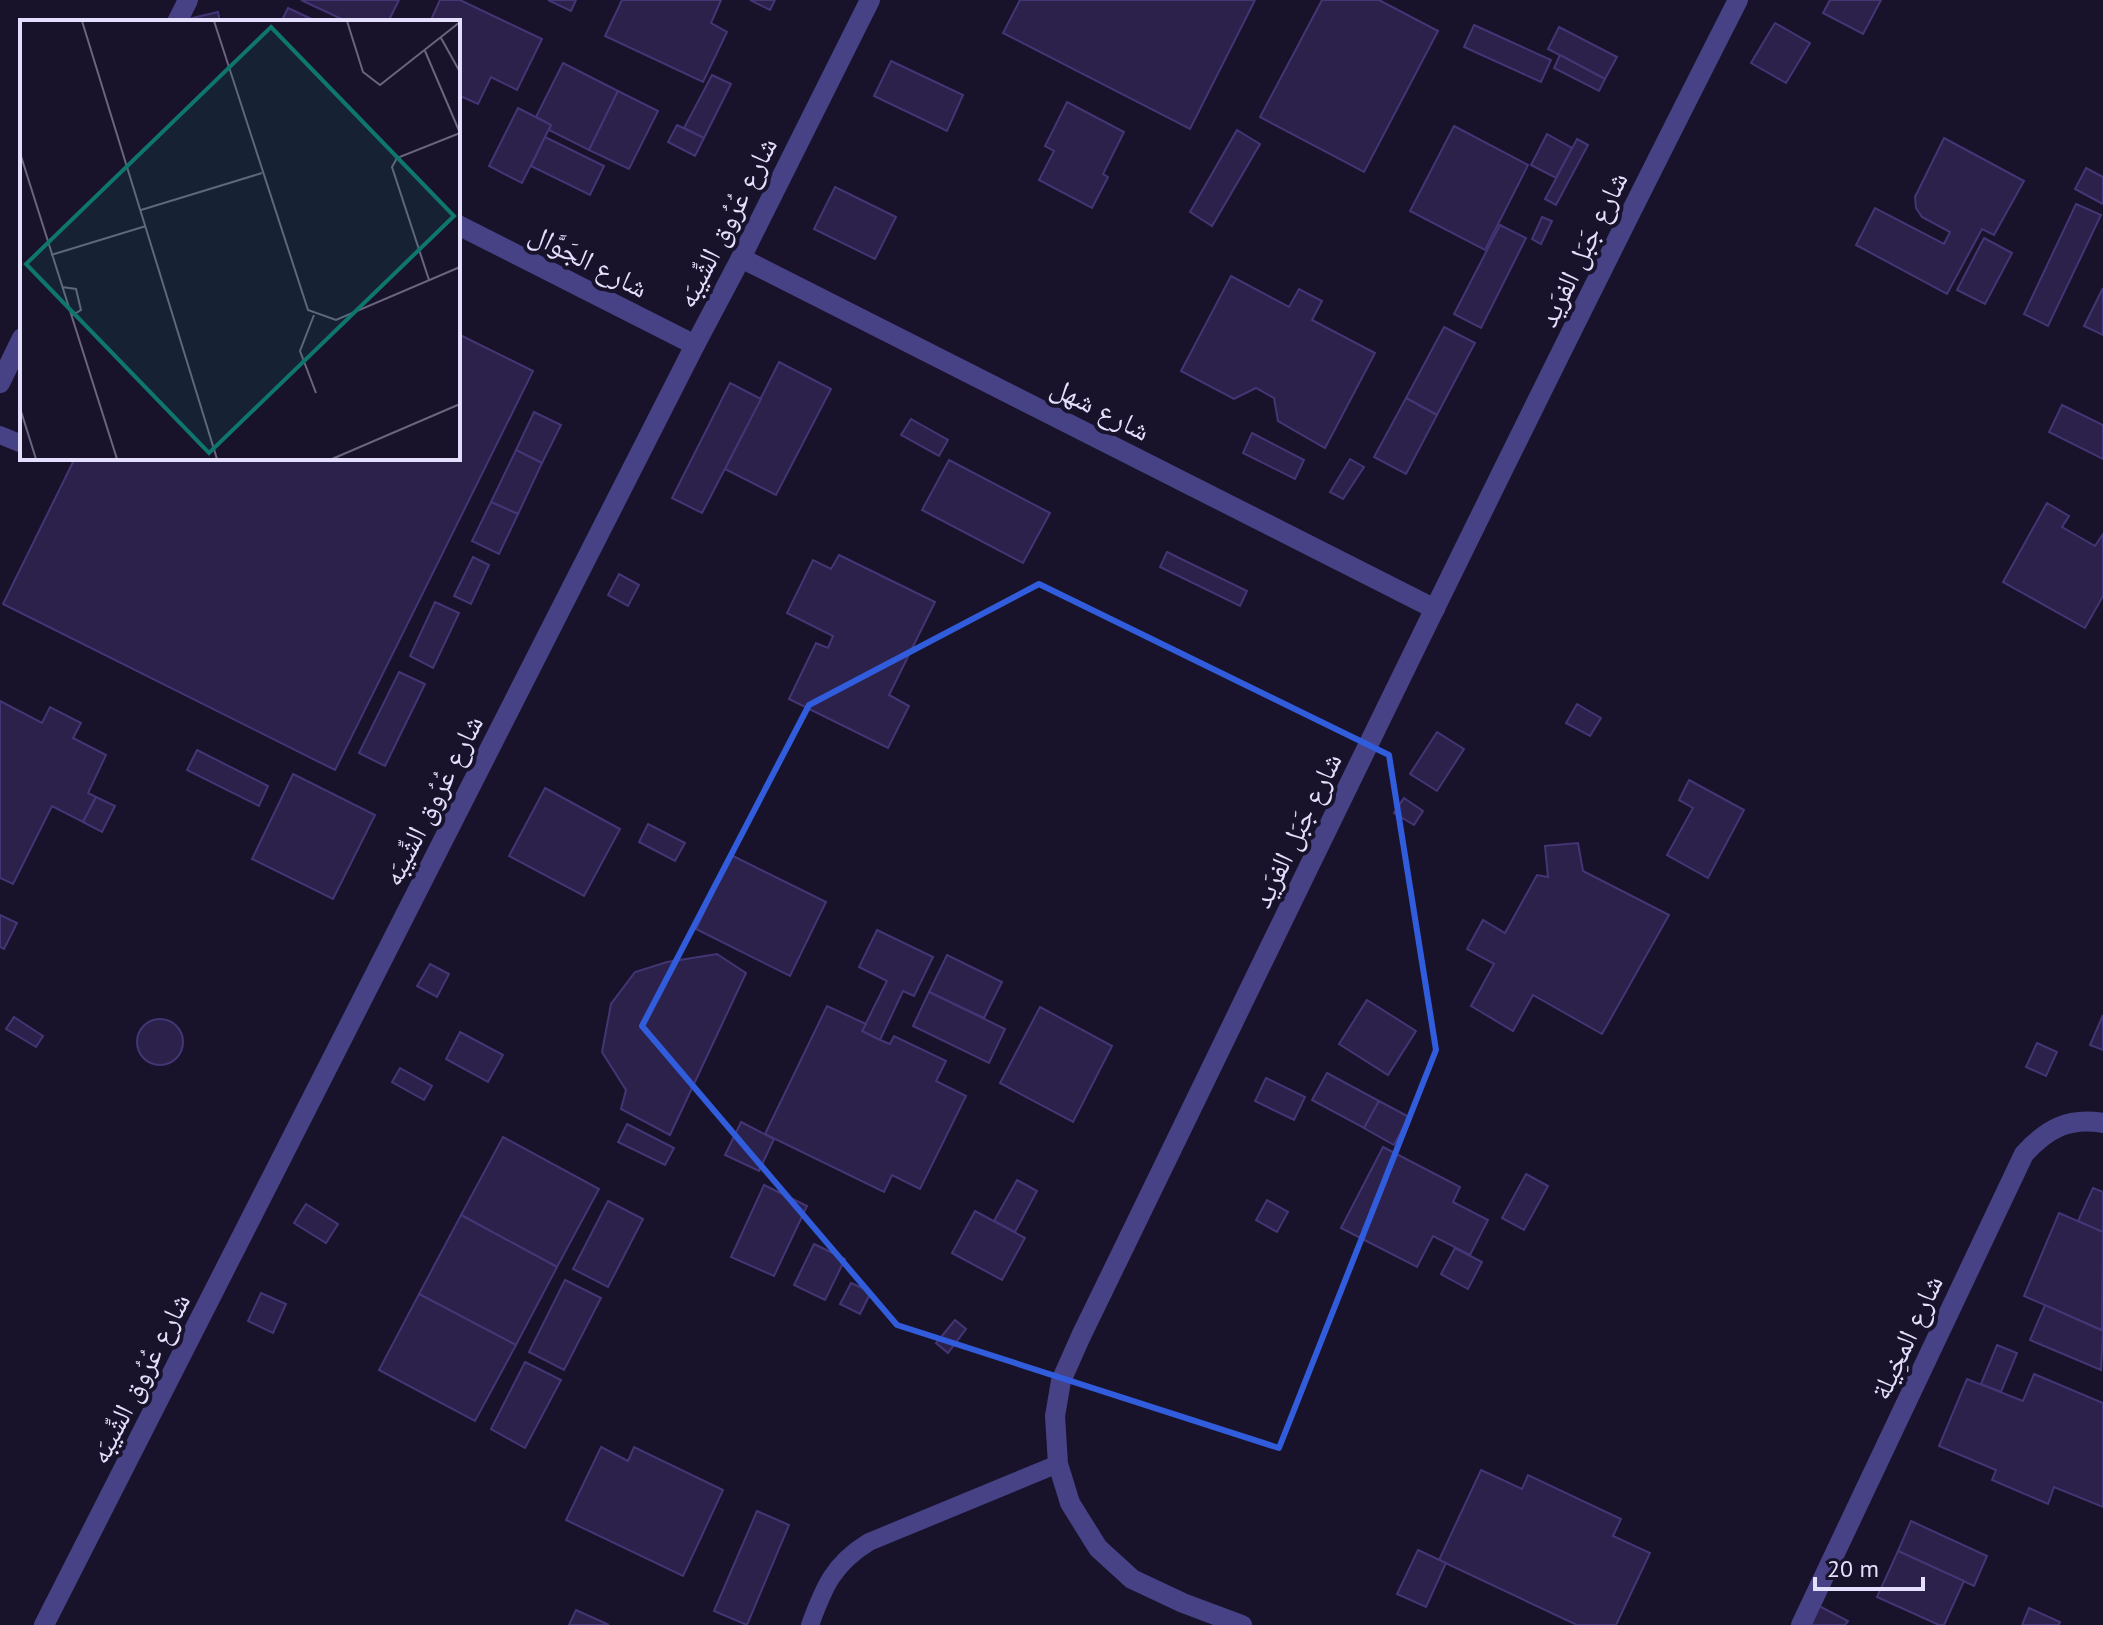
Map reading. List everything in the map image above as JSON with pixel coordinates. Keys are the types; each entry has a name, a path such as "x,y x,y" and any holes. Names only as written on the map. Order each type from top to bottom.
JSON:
{"street":[{"path":"178,20 188,0"},
{"name":"شارع عُرُوق الشِّيبَه","path":"44,1625 870,0"},
{"name":"شارع جَبَل الفرَيد","path":"1242,1625 1183,1603 1132,1579 1098,1548 1070,1503 1058,1464 1055,1416 1061,1381 1435,609 1738,0"},
{"name":"شارع الجَوَّال","path":"460,226 695,345"},
{"name":"شارع شهل","path":"741,258 1435,609"},
{"path":"0,383 20,342"},
{"name":"شارع المخِيلة","path":"1801,1625 2024,1154 2039,1138 2057,1127 2078,1121 2103,1123"}],"lane":[{"path":"0,435 20,443"},
{"path":"810,1625 831,1576 854,1551 1058,1464"}],"highlighted area":[{"path":"1039,584 1389,755 1436,1050 1279,1448 897,1325 642,1026 809,705"}],"building":[{"path":"301,0 399,0 389,20 344,20"},
{"path":"440,0 460,0 542,39 517,90 491,77 478,104 460,96 460,20 431,20"},
{"path":"548,0 576,0 571,11"},
{"path":"622,0 721,0 711,23 727,32 703,82 605,36"},
{"path":"750,0 775,0 770,10"},
{"path":"1020,0 1255,0 1190,129 1003,33"},
{"path":"1322,0 1379,0 1438,31 1364,172 1260,117"},
{"path":"1830,0 1881,0 1863,34 1823,13"},
{"path":"288,8 314,20 282,20"},
{"path":"218,12 220,20 188,20"},
{"path":"1775,23 1810,43 1786,83 1751,63"},
{"path":"1474,25 1551,60 1541,82 1464,47"},
{"path":"1559,27 1617,57 1605,79 1548,49"},
{"path":"1560,55 1605,79 1599,91 1554,68"},
{"path":"891,61 963,95 947,131 874,96"},
{"path":"563,63 618,91 589,150 549,130 551,125 536,117"},
{"path":"712,75 731,84 704,138 684,128"},
{"path":"618,91 658,111 629,169 589,150"},
{"path":"1067,102 1124,132 1103,174 1108,177 1092,208 1039,180 1054,151 1045,146"},
{"path":"518,108 551,125 522,183 489,166"},
{"path":"677,125 704,138 695,156 668,142"},
{"path":"1454,126 1528,165 1485,250 1410,211"},
{"path":"1237,130 1260,144 1212,226 1190,212"},
{"path":"1547,134 1572,148 1556,178 1531,165"},
{"path":"545,137 604,166 590,195 531,166"},
{"path":"1944,138 2024,181 1994,235 1982,229 1947,294 1856,245 1875,208 1944,244 1950,232 1922,217 1916,208 1915,197"},
{"path":"1577,139 1588,145 1556,205 1545,199"},
{"path":"2086,168 2103,177 2103,204 2075,189"},
{"path":"835,187 896,217 875,259 814,229"},
{"path":"2076,204 2101,215 2048,326 2024,314"},
{"path":"1542,217 1552,221 1541,244 1532,239"},
{"path":"1500,225 1526,238 1481,328 1454,314"},
{"path":"1984,238 2012,253 1985,304 1957,290"},
{"path":"1231,276 1289,307 1299,289 1322,301 1312,320 1375,353 1325,448 1278,421 1274,398 1256,388 1234,399 1181,371"},
{"path":"2103,288 2103,335 2084,326"},
{"path":"1444,327 1475,343 1437,415 1406,398"},
{"path":"460,335 533,371 335,770 3,604 74,460 460,460"},
{"path":"779,362 831,389 776,495 725,469"},
{"path":"730,383 761,399 702,513 672,498"},
{"path":"1406,398 1437,415 1406,474 1374,457"},
{"path":"2062,405 2103,425 2103,459 2049,432"},
{"path":"534,412 561,425 542,463 516,450"},
{"path":"911,419 948,440 939,456 901,435"},
{"path":"1252,433 1304,460 1295,479 1243,453"},
{"path":"516,450 542,463 518,514 491,502"},
{"path":"1350,459 1364,467 1343,499 1330,492"},
{"path":"949,460 1050,513 1023,563 922,510"},
{"path":"491,502 518,514 499,554 472,541"},
{"path":"2047,503 2069,516 2062,527 2095,546 2103,534 2103,596 2085,628 2003,582"},
{"path":"1167,552 1247,591 1240,606 1160,567"},
{"path":"839,555 935,602 889,695 909,706 888,748 789,699 816,643 828,648 833,636 787,613 813,560 831,569"},
{"path":"473,557 489,565 471,604 454,596"},
{"path":"619,574 639,585 628,606 608,595"},
{"path":"435,602 459,613 433,668 410,656"},
{"path":"399,672 425,684 385,766 359,753"},
{"path":"0,701 42,723 50,707 81,723 73,738 106,755 88,793 96,797 83,822 52,806 13,884 0,878"},
{"path":"1577,704 1601,718 1590,736 1566,723"},
{"path":"1437,732 1464,749 1437,791 1410,774"},
{"path":"197,750 268,786 259,806 187,770"},
{"path":"293,774 375,815 333,899 252,859"},
{"path":"1689,780 1744,810 1708,878 1667,855 1693,808 1679,800"},
{"path":"545,788 620,829 584,896 509,856"},
{"path":"96,797 115,806 102,832 83,822"},
{"path":"1404,798 1423,811 1414,825 1394,813"},
{"path":"648,824 685,843 675,861 639,842"},
{"path":"1578,843 1583,871 1669,915 1602,1034 1533,995 1513,1031 1471,1006 1494,964 1467,949 1483,920 1505,933 1537,875 1548,877 1545,846"},
{"path":"731,855 826,902 790,976 696,929"},
{"path":"0,915 17,923 4,949 0,947"},
{"path":"877,930 933,957 914,996 903,991 880,1040 862,1031 887,981 859,967"},
{"path":"717,954 746,973 670,1135 621,1109 626,1090 602,1052 611,1004 635,972 667,962"},
{"path":"947,955 1002,982 984,1018 929,992"},
{"path":"430,964 449,974 437,997 417,986"},
{"path":"929,992 1005,1029 989,1063 913,1026"},
{"path":"1367,1000 1416,1031 1388,1075 1339,1044"},
{"path":"827,1006 866,1024 862,1031 880,1040 890,1044 894,1036 946,1061 936,1081 966,1096 920,1189 892,1175 884,1192 765,1134"},
{"path":"1040,1007 1112,1046 1073,1122 1000,1083"},
{"path":"2103,1015 2103,1050 2090,1045"},
{"path":"14,1017 43,1036 36,1047 6,1029"},
{"path":"160,1019 176,1026 183,1042 176,1058 160,1065 144,1058 137,1042 144,1026"},
{"path":"460,1032 503,1055 488,1082 446,1059"},
{"path":"2037,1043 2057,1052 2046,1076 2026,1067"},
{"path":"400,1068 432,1086 424,1100 392,1082"},
{"path":"1327,1073 1379,1101 1364,1128 1312,1100"},
{"path":"1266,1078 1305,1097 1294,1120 1255,1101"},
{"path":"1379,1101 1409,1117 1394,1145 1364,1128"},
{"path":"741,1122 774,1139 759,1171 725,1155"},
{"path":"627,1124 674,1148 665,1165 618,1142"},
{"path":"503,1137 599,1189 557,1267 461,1215"},
{"path":"1383,1147 1460,1187 1453,1202 1488,1220 1470,1255 1433,1236 1417,1267 1341,1228"},
{"path":"1526,1174 1548,1186 1524,1230 1502,1218"},
{"path":"1017,1180 1037,1191 1015,1232 994,1221"},
{"path":"764,1185 807,1206 774,1276 731,1257"},
{"path":"2093,1188 2103,1192 2103,1232 2078,1221"},
{"path":"1267,1200 1288,1212 1277,1232 1256,1220"},
{"path":"608,1201 643,1219 608,1287 573,1269"},
{"path":"306,1204 338,1224 326,1243 294,1223"},
{"path":"975,1211 1025,1238 1002,1280 952,1253"},
{"path":"2059,1213 2103,1232 2102,1330 2024,1296"},
{"path":"461,1215 557,1267 516,1345 419,1294"},
{"path":"814,1244 845,1259 825,1300 794,1285"},
{"path":"1455,1248 1482,1262 1468,1289 1441,1274"},
{"path":"565,1280 601,1298 564,1370 529,1352"},
{"path":"851,1283 871,1292 860,1314 840,1304"},
{"path":"261,1293 286,1304 273,1333 248,1321"},
{"path":"419,1294 516,1345 475,1421 379,1370"},
{"path":"2045,1305 2103,1331 2101,1370 2030,1340"},
{"path":"955,1320 966,1329 948,1353 936,1343"},
{"path":"1997,1345 2017,1353 2001,1392 1981,1384"},
{"path":"525,1362 561,1380 525,1448 491,1429"},
{"path":"2034,1374 2103,1403 2103,1507 2054,1487 2048,1504 1992,1480 1996,1470 1939,1446 1967,1379 2023,1401"},
{"path":"601,1447 628,1461 634,1447 723,1490 683,1576 566,1520"},
{"path":"1481,1470 1522,1489 1528,1475 1621,1519 1613,1536 1650,1553 1616,1625 1577,1625 1439,1560"},
{"path":"757,1511 789,1525 747,1625 714,1611"},
{"path":"1911,1521 1987,1556 1974,1586 1898,1551"},
{"path":"1418,1550 1446,1563 1426,1607 1397,1594"},
{"path":"1898,1551 1964,1581 1944,1625 1877,1597"},
{"path":"1819,1606 1848,1621 1845,1625 1809,1625"},
{"path":"2029,1608 2060,1622 2059,1625 2022,1625"},
{"path":"576,1610 609,1625 569,1625"}]}
